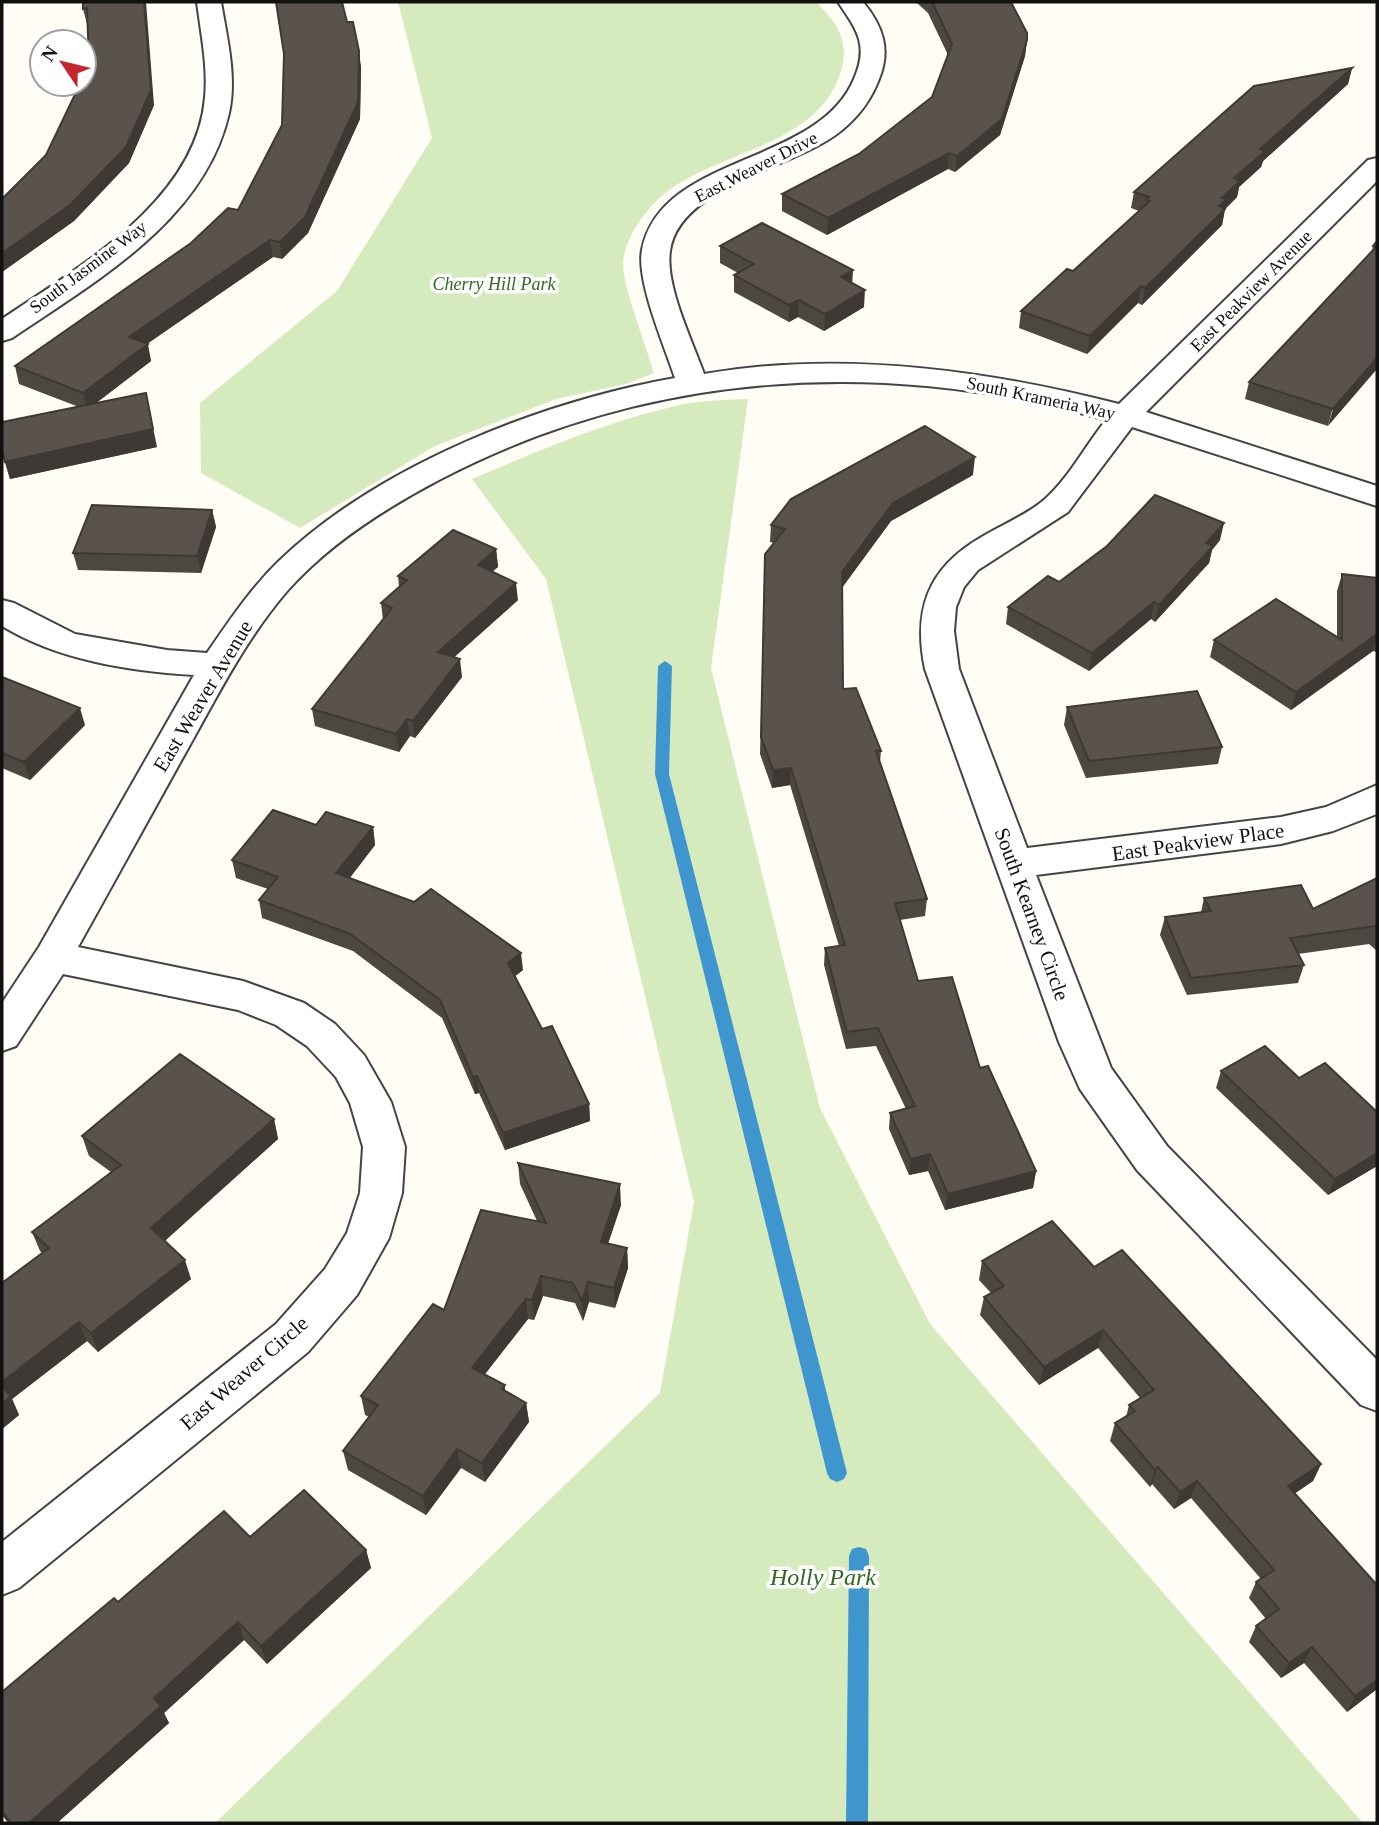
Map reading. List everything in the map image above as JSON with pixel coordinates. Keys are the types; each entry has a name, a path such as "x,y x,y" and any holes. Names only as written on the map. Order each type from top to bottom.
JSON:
{"street":[{"name":"South Jasmine Way","path":"2,332 136,235 187,181 203,154 217,111 218,66 209,2"},
{"name":"East Weaver Drive","path":"692,383 658,277 656,250 676,211 699,193 817,136 838,122 858,101 870,79 875,53 869,28 850,2"},
{"name":"East Peakview Avenue","path":"1126,416 1377,166"},
{"name":"South Krameria Way","path":"692,383 738,377 848,373 953,380 1020,390 1126,416 1377,496"},
{"name":"East Weaver Avenue","path":"2,1035 53,957 217,665 248,619 278,582 311,550 380,500 481,446 533,424 624,396 692,383"},
{"name":"South Kearney Circle","path":"1126,416 1073,489 1053,509 967,563 955,574 937,608 935,642 942,669 1013,863 1079,1042 1095,1077 1153,1158 1377,1391"},
{"path":"2,611 67,644 167,662 217,665"},
{"name":"East Peakview Place","path":"1013,863 1129,853 1305,827 1335,820 1377,798"},
{"name":"East Weaver Circle","path":"2,1572 292,1338 341,1282 367,1238 381,1193 384,1147 370,1102 350,1066 321,1035 290,1014 243,996 53,957"}],"green space":[{"name":"Cherry Hill Park","path":"398,2 816,2 840,33 843,61 830,95 813,115 768,143 694,175 672,188 655,202 640,220 625,250 623,270 654,373 626,384 556,399 435,446 300,528 201,473 200,403 337,291 432,138"},
{"name":"Holly Park","path":"748,399 711,668 820,1108 930,1324 1363,1823 215,1823 660,1393 694,1202 546,579 472,479 629,418 692,403"}],"building":[{"path":"83,2 144,2 151,90 126,147 70,205 2,253 2,199 46,155 73,98 98,98 98,28 88,28 87,8 83,9"},
{"path":"276,2 342,2 347,22 353,22 359,51 358,102 305,217 280,242 270,240 129,337 148,344 83,393 15,366 191,243 228,208 238,210 282,125 284,54"},
{"path":"932,2 1011,2 1027,33 1027,40 1002,119 957,156 949,153 828,218 782,194 859,154 932,97 952,44"},
{"path":"1352,68 1260,149 1265,151 1234,178 1240,181 1222,198 1227,199 1219,206 1225,209 1145,288 1141,286 1090,336 1021,311 1067,269 1073,271 1150,201 1146,200 1149,197 1134,192 1254,86"},
{"path":"762,223 853,270 841,277 865,290 825,314 799,300 789,305 734,275 754,264 720,246"},
{"path":"1377,241 1377,358 1333,409 1249,382 1376,247 1373,246"},
{"path":"146,393 153,429 5,462 2,422"},
{"path":"925,426 975,457 893,503 842,572 843,689 856,688 881,751 876,751 927,899 895,903 918,981 952,977 980,1068 988,1066 1036,1171 948,1194 930,1154 911,1159 890,1113 915,1106 878,1028 847,1032 825,948 845,945 791,768 773,770 761,737 765,554 785,529 771,525 791,499"},
{"path":"1155,495 1224,523 1206,543 1213,546 1159,605 1154,602 1092,653 1008,607 1048,576 1059,582 1107,546"},
{"path":"92,505 212,510 197,556 73,553"},
{"path":"453,530 496,549 478,565 516,583 438,652 460,659 413,721 407,719 396,734 312,709 392,608 381,603 407,580 398,576"},
{"path":"1342,574 1377,578 1377,634 1296,692 1214,640 1276,599 1342,640"},
{"path":"2,677 80,708 24,762 2,753"},
{"path":"1197,691 1222,747 1089,761 1067,707"},
{"path":"273,810 316,825 326,812 373,827 336,873 414,902 431,889 521,953 508,963 542,1029 552,1026 589,1104 503,1133 477,1076 473,1077 440,1000 350,934 259,900 278,877 232,860"},
{"path":"1377,878 1377,928 1375,926 1290,938 1304,965 1191,978 1165,917 1211,911 1204,898 1301,885 1313,909"},
{"path":"1265,1046 1299,1078 1325,1063 1377,1112 1377,1153 1335,1179 1221,1071"},
{"path":"180,1054 274,1119 151,1228 185,1260 91,1333 79,1322 2,1382 2,1283 49,1248 32,1232 121,1165 82,1136"},
{"path":"518,1163 620,1184 601,1242 627,1248 614,1288 588,1282 582,1301 573,1283 541,1276 532,1300 526,1299 472,1368 505,1385 502,1389 526,1403 482,1463 457,1449 423,1496 343,1451 378,1405 361,1396 433,1304 444,1310 481,1210 546,1223"},
{"path":"1052,1221 1094,1267 1122,1250 1321,1464 1288,1486 1377,1585 1377,1680 1355,1696 1312,1647 1289,1663 1256,1626 1279,1609 1256,1582 1274,1570 1197,1481 1180,1492 1158,1467 1155,1470 1115,1423 1135,1411 1129,1405 1154,1390 1103,1330 1044,1367 984,1297 1004,1286 982,1261"},
{"path":"2,1387 11,1396 2,1404"},
{"path":"304,1490 366,1550 261,1646 238,1622 154,1698 161,1706 29,1823 11,1823 2,1812 2,1692 114,1598 118,1602 224,1511 250,1537"}],"waterway":[{"path":"665,666 662,774 837,1473"},
{"path":"857,1823 859,1556"}]}
